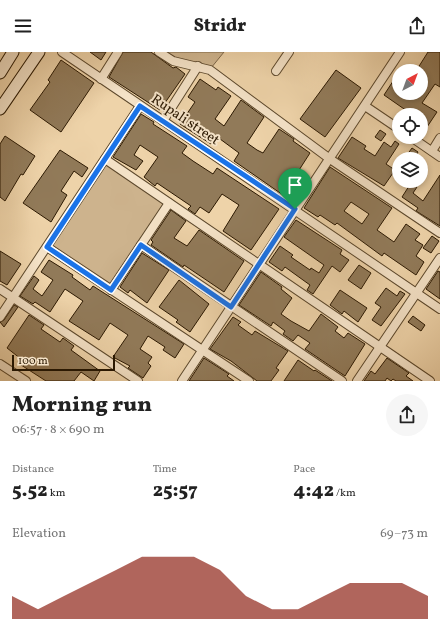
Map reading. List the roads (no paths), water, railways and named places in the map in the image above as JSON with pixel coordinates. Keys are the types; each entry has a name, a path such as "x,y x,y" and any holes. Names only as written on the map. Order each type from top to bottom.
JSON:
{"main road":[{"path":"0,73 13,52"},
{"path":"0,109 39,52"}],"street":[{"name":"Rupali street","path":"62,52 440,309"},
{"path":"101,79 118,52"},
{"path":"159,52 173,62 198,66 210,70 330,159 440,234"},
{"path":"276,72 289,52"},
{"path":"182,381 295,209 366,106 400,52"},
{"path":"163,121 198,66"},
{"path":"0,317 140,106"},
{"path":"366,106 392,124"},
{"path":"432,151 440,138"},
{"path":"422,144 440,157"},
{"path":"105,159 430,381"},
{"path":"111,290 169,203"},
{"path":"141,245 342,381"},
{"path":"47,247 250,381"},
{"path":"357,381 440,258"},
{"path":"0,290 138,381"},
{"path":"0,364 26,381"}]}
